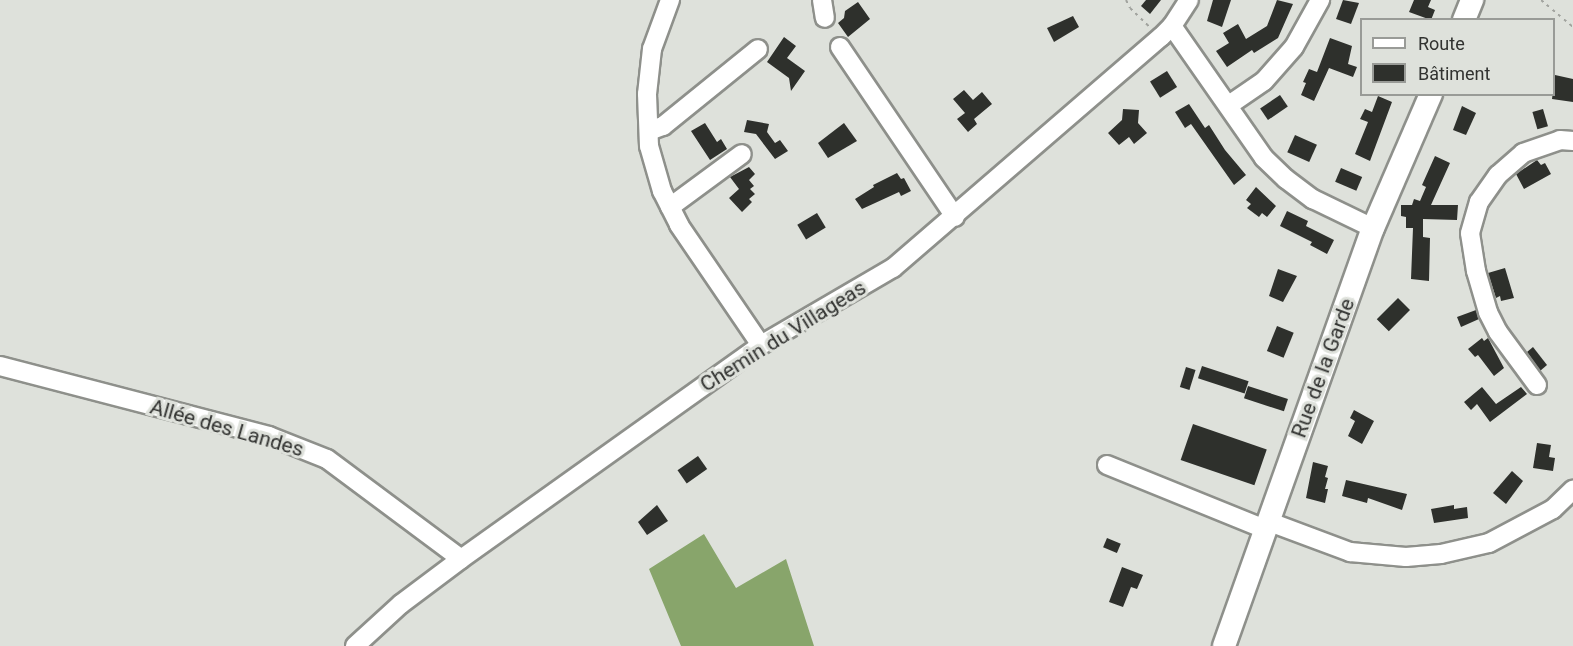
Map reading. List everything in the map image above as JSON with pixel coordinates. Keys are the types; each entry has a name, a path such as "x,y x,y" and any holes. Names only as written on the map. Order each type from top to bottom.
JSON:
{"main road":[{"path":"1465,18 1472,0"},
{"name":"Rue de la Garde","path":"1224,646 1373,228 1430,96"}],"street":[{"path":"669,0 652,49 647,94 652,158 662,191 678,225 761,345"},
{"name":"Chemin du Villageas","path":"355,646 402,604 461,559 761,345 893,268 955,217 1166,32 1189,0"},
{"path":"1229,105 1264,81 1294,47 1320,0"},
{"path":"1166,32 1229,105 1264,158 1286,179 1313,199 1373,228"},
{"path":"840,47 955,217"},
{"path":"649,131 663,126 758,49"},
{"path":"1536,385 1498,332 1488,312 1476,271 1470,233 1479,202 1498,175 1523,153 1560,140 1573,141"},
{"path":"670,207 742,154"},
{"name":"Allée des Landes","path":"0,366 269,436 327,459 461,559"},
{"path":"1107,465 1266,525 1350,552 1406,557 1441,554 1489,543 1553,509 1573,490"}],"path":[{"path":"1126,0 1130,8 1166,32"},
{"path":"1541,0 1573,27"}],"green space":[{"path":"704,534 736,588 786,559 814,646 681,646 649,569"}],"building":[{"path":"1146,0 1161,0 1150,14 1141,6"},
{"path":"1213,0 1231,0 1222,27 1207,21"},
{"path":"1277,0 1293,4 1278,38 1254,53 1252,50 1227,67 1216,51 1229,43 1223,33 1238,24 1246,39 1267,26"},
{"path":"1343,0 1359,3 1351,24 1336,19"},
{"path":"1414,0 1431,0 1428,7 1435,10 1432,18 1409,12"},
{"path":"858,2 870,19 848,37 838,23 844,18 845,11"},
{"path":"1073,16 1079,27 1054,42 1047,28"},
{"path":"784,37 796,46 787,58 805,71 791,91 789,78 767,62"},
{"path":"1330,38 1352,46 1348,64 1357,67 1353,77 1329,68 1314,101 1301,95 1306,83 1303,82 1309,69 1317,72"},
{"path":"1167,71 1177,87 1160,98 1150,82"},
{"path":"1555,75 1573,79 1573,102 1552,99 1552,96 1555,96"},
{"path":"964,90 973,100 982,92 992,104 974,119 977,124 968,132 957,119 965,113 953,99"},
{"path":"1280,95 1288,107 1268,120 1260,108"},
{"path":"1378,96 1392,102 1370,161 1355,154 1368,122 1360,119 1365,109 1372,112"},
{"path":"1189,104 1205,128 1209,125 1225,150 1246,175 1234,185 1191,124 1185,128 1175,112"},
{"path":"1462,106 1476,113 1466,135 1453,130"},
{"path":"1123,109 1139,110 1138,123 1147,133 1134,144 1129,137 1119,145 1108,133 1122,120"},
{"path":"1543,109 1548,126 1537,129 1532,112"},
{"path":"747,120 769,124 767,132 775,143 780,140 788,151 775,159 756,134 744,132"},
{"path":"705,123 717,142 721,139 727,149 710,160 691,131"},
{"path":"844,123 857,141 828,158 818,143"},
{"path":"1295,135 1317,145 1309,162 1287,152"},
{"path":"1435,156 1450,163 1431,205 1458,205 1457,220 1423,219 1423,237 1430,238 1429,281 1411,279 1413,228 1406,228 1406,217 1401,216 1401,205 1412,205 1414,199 1420,201 1426,187 1422,185"},
{"path":"1537,160 1541,165 1545,163 1551,174 1524,189 1516,174"},
{"path":"749,167 755,174 749,180 754,186 750,189 755,194 749,199 752,202 742,212 729,198 739,189 730,177"},
{"path":"1341,168 1362,177 1356,191 1335,182"},
{"path":"897,173 901,179 904,178 911,191 901,196 899,192 862,209 855,199 874,187 873,185"},
{"path":"1256,187 1276,206 1267,217 1262,213 1259,217 1247,208 1251,204 1246,200"},
{"path":"1287,211 1308,221 1306,226 1334,240 1327,254 1310,245 1312,242 1280,226"},
{"path":"817,213 826,228 806,239 797,225"},
{"path":"1505,268 1514,298 1501,301 1500,296 1496,298 1488,273"},
{"path":"1278,269 1297,276 1283,302 1269,296"},
{"path":"1398,298 1410,310 1389,331 1377,319"},
{"path":"1476,310 1479,319 1461,327 1457,317"},
{"path":"1277,326 1294,333 1284,358 1267,351"},
{"path":"1482,338 1484,341 1488,338 1504,368 1494,376 1478,355 1475,357 1468,349"},
{"path":"1533,347 1547,365 1540,371 1527,352"},
{"path":"1202,366 1249,381 1245,394 1198,378"},
{"path":"1186,367 1196,370 1189,390 1180,387"},
{"path":"1248,386 1288,399 1284,411 1244,398"},
{"path":"1482,387 1496,404 1521,387 1527,394 1490,422 1477,404 1471,410 1464,402"},
{"path":"1354,410 1374,421 1362,444 1348,436 1355,421 1350,418"},
{"path":"1193,424 1267,449 1254,485 1181,460"},
{"path":"1537,443 1551,445 1549,457 1555,458 1553,471 1533,468"},
{"path":"698,456 707,469 687,483 678,470"},
{"path":"1313,462 1328,466 1325,477 1328,478 1325,489 1328,489 1325,503 1306,498"},
{"path":"1512,471 1523,481 1506,504 1493,493"},
{"path":"1346,480 1407,494 1402,510 1368,498 1367,503 1342,496"},
{"path":"657,505 668,521 647,535 638,522"},
{"path":"1454,505 1454,509 1467,507 1468,518 1434,523 1431,509"},
{"path":"1107,538 1121,544 1117,553 1103,547"},
{"path":"1122,567 1143,575 1137,589 1131,587 1123,607 1109,602"}]}
